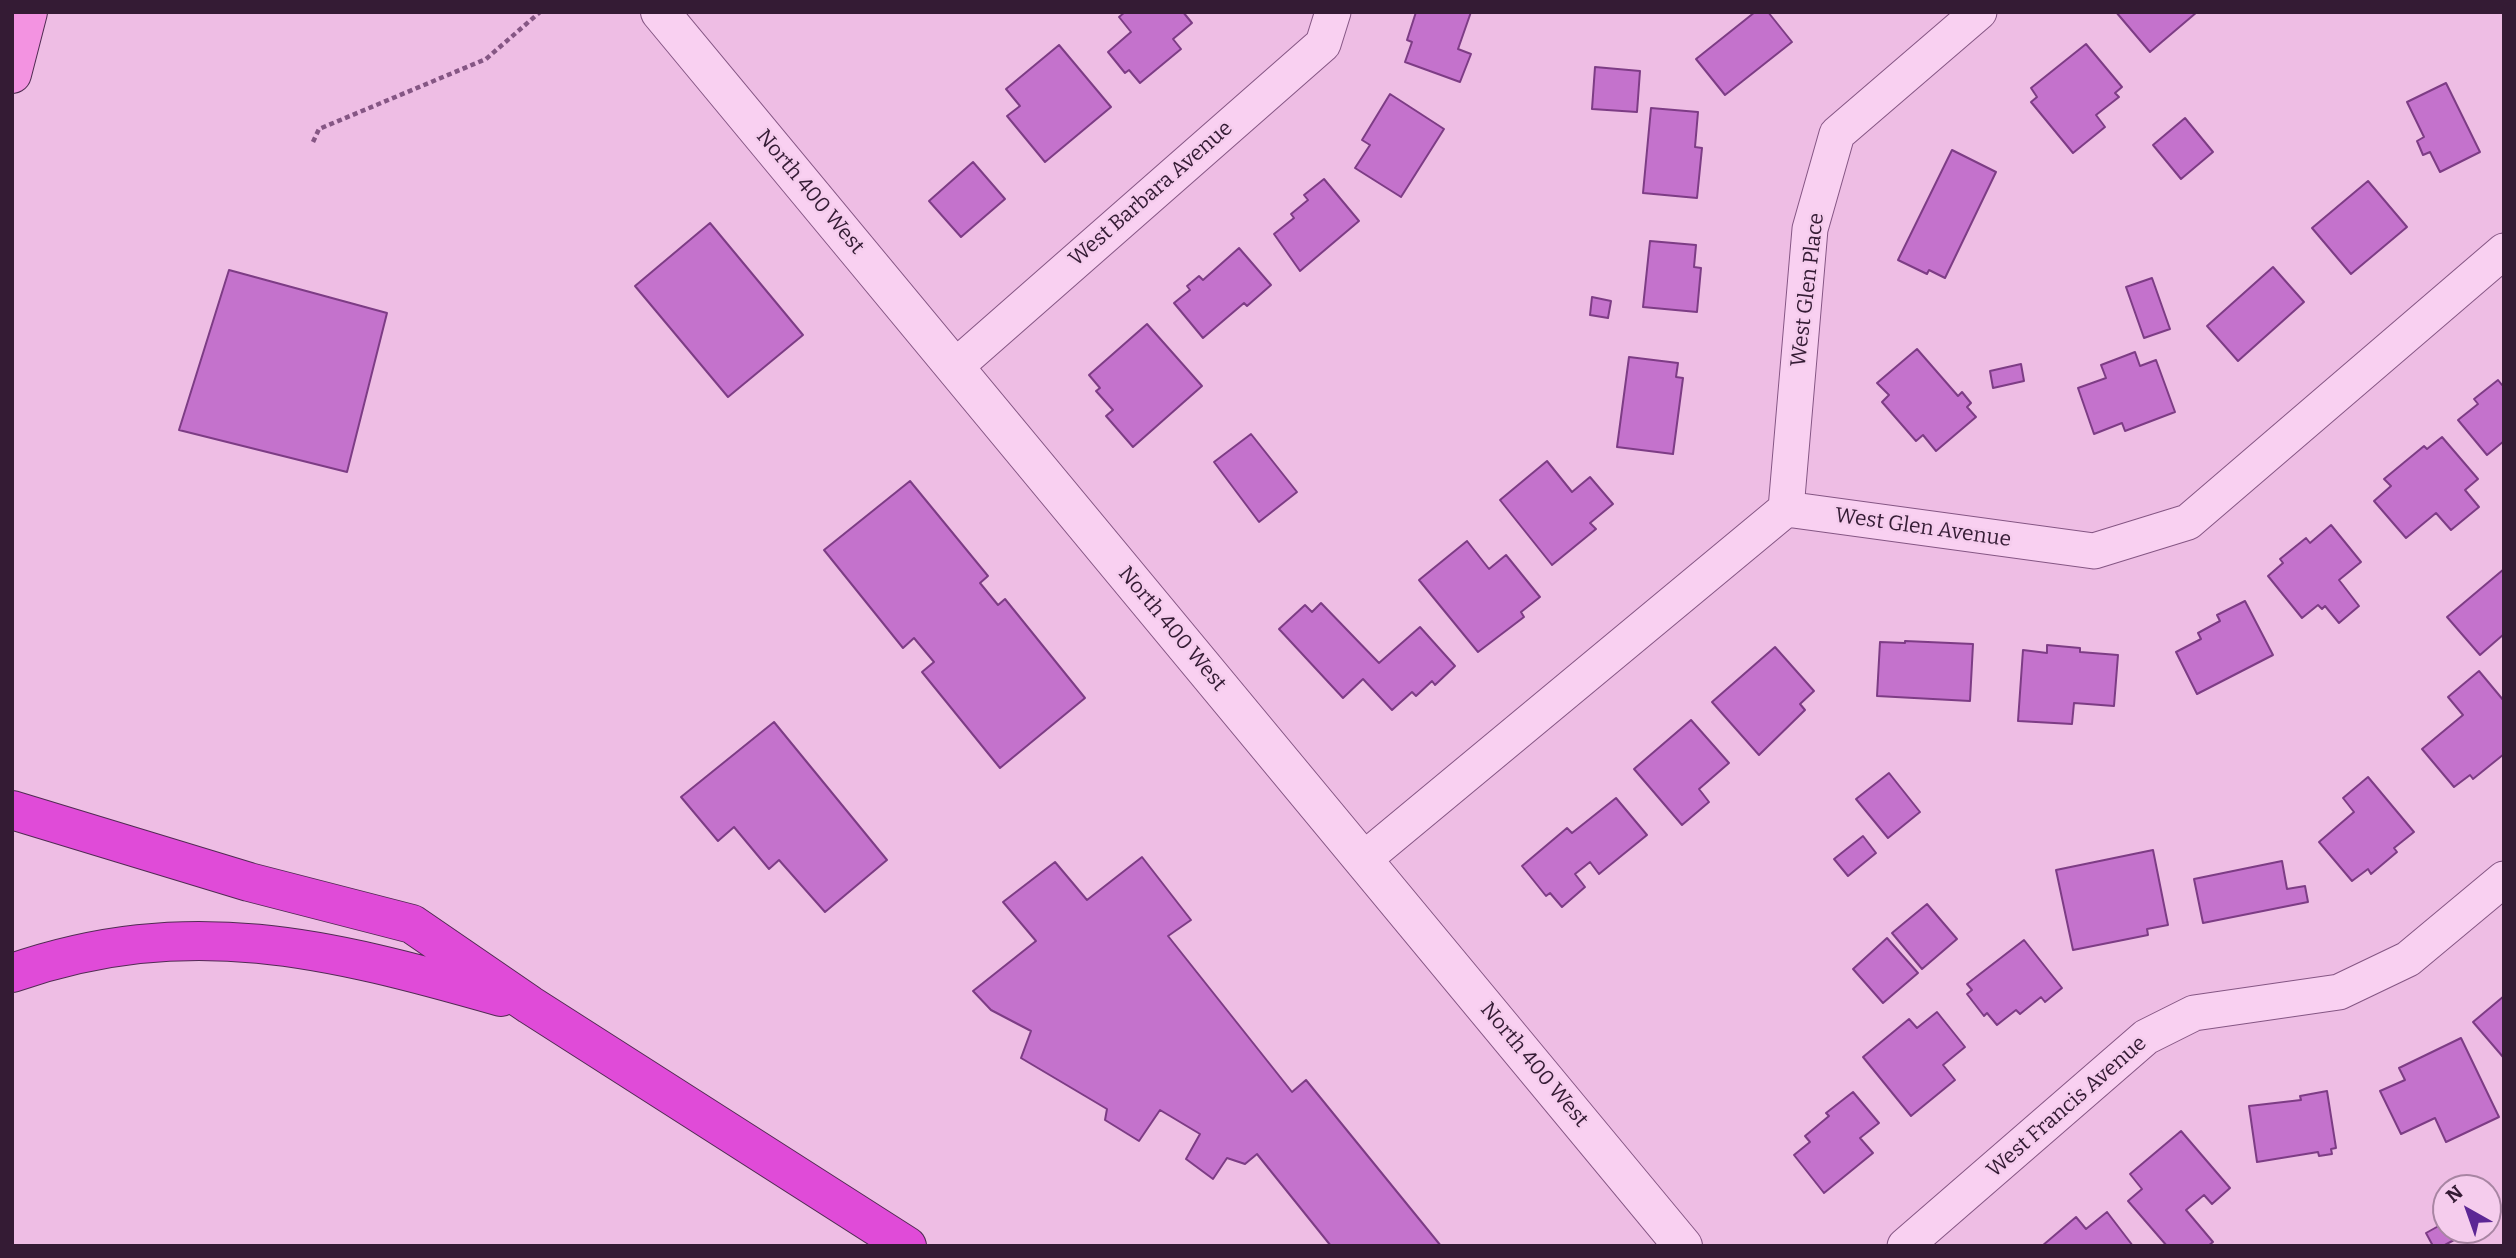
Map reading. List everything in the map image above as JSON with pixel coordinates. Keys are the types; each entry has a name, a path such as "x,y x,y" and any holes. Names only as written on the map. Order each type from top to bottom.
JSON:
{"highway":[{"path":"12,810 248,882 412,924 530,1005 907,1246"},
{"path":"12,973 62,958 116,947 174,940 245,941 372,961 530,1005"}],"main road":[{"path":"12,74 28,12"}],"street":[{"name":"North 400 West","path":"660,12 1683,1246"},
{"name":"West Barbara Avenue","path":"955,367 1324,44 1333,12"},
{"name":"West Glen Place","path":"1786,509 1811,229 1837,134 1979,12"},
{"name":"West Glen Avenue","path":"1786,509 2094,551 2188,522 2504,251"},
{"path":"1363,860 1786,509"},
{"name":"West Francis Avenue","path":"1905,1246 2146,1037 2194,1013 2339,992 2408,959 2504,879"}],"path":[{"path":"313,142 319,129 486,59 540,12"}],"building":[{"path":"1125,12 1183,12 1192,23 1173,39 1181,49 1140,83 1129,70 1125,73 1108,52 1131,32 1119,17"},
{"path":"1416,12 1471,12 1458,49 1471,54 1460,82 1405,62 1412,42 1407,40"},
{"path":"1755,12 1768,12 1792,42 1725,95 1696,59"},
{"path":"2116,12 2197,12 2150,52"},
{"path":"2086,44 2122,87 2115,93 2119,97 2096,115 2105,127 2073,153 2031,102 2037,97 2031,88"},
{"path":"1059,45 1111,107 1045,162 1007,116 1020,106 1006,89"},
{"path":"1595,67 1640,71 1637,112 1592,109"},
{"path":"2446,83 2480,152 2440,172 2430,152 2423,155 2417,141 2424,137 2407,102"},
{"path":"1390,94 1444,129 1401,197 1355,168 1370,145 1362,140"},
{"path":"1651,108 1698,112 1695,147 1702,148 1697,198 1643,193"},
{"path":"2185,118 2213,152 2181,179 2153,145"},
{"path":"1952,150 1996,172 1945,278 1929,270 1927,274 1898,260"},
{"path":"973,162 1005,199 961,237 929,201"},
{"path":"1324,179 1359,221 1300,271 1274,234 1294,218 1291,214 1308,200 1304,195"},
{"path":"2368,181 2407,227 2351,274 2312,228"},
{"path":"710,223 803,335 728,397 635,286"},
{"path":"1650,241 1696,245 1694,267 1701,268 1697,312 1643,307"},
{"path":"1239,248 1271,285 1247,306 1244,303 1203,338 1174,303 1190,290 1187,286 1199,276 1203,280"},
{"path":"2273,267 2304,302 2238,361 2207,326"},
{"path":"229,270 387,313 347,472 179,430"},
{"path":"2152,278 2170,329 2144,338 2126,287"},
{"path":"1592,297 1611,301 1608,318 1590,315"},
{"path":"1147,324 1202,386 1133,447 1106,416 1113,410 1096,391 1100,388 1089,375"},
{"path":"1917,349 1958,396 1962,392 1971,403 1967,407 1976,417 1936,451 1923,435 1916,441 1882,402 1889,395 1877,383"},
{"path":"2135,352 2140,366 2156,360 2175,412 2125,431 2122,423 2094,434 2078,388 2106,378 2101,365"},
{"path":"1629,357 1678,363 1676,377 1683,378 1673,454 1617,447"},
{"path":"2021,364 2024,381 1993,388 1990,371"},
{"path":"2498,380 2502,385 2504,383 2504,441 2487,455 2458,420 2478,404 2474,399"},
{"path":"1251,434 1297,492 1259,522 1214,462"},
{"path":"2442,437 2478,479 2465,490 2479,507 2451,530 2436,513 2406,538 2374,501 2391,486 2384,479 2424,446 2427,449"},
{"path":"1547,461 1572,492 1590,477 1613,504 1590,523 1596,529 1552,565 1500,500"},
{"path":"910,481 988,576 980,583 998,605 1005,599 1085,698 1000,768 922,672 934,662 914,638 903,648 824,550"},
{"path":"2331,525 2361,562 2339,580 2359,606 2339,623 2325,606 2322,609 2318,605 2302,618 2268,576 2283,563 2280,559 2306,538 2310,543"},
{"path":"1467,541 1489,569 1506,555 1540,597 1521,612 1524,617 1478,652 1419,580"},
{"path":"2504,569 2504,634 2480,655 2447,617"},
{"path":"2245,601 2273,655 2197,694 2176,652 2201,639 2198,633 2220,621 2217,615"},
{"path":"1321,603 1379,663 1420,627 1455,666 1435,685 1432,681 1416,696 1412,692 1392,710 1363,679 1343,698 1279,629 1305,605 1312,612"},
{"path":"1880,642 1973,644 1970,701 1877,696"},
{"path":"2047,645 2080,648 2080,652 2118,655 2114,706 2074,703 2072,724 2018,721 2023,650 2047,653"},
{"path":"1775,647 1814,691 1800,704 1805,710 1759,755 1712,702"},
{"path":"2479,671 2504,701 2504,754 2473,779 2470,775 2454,787 2422,749 2463,715 2448,697"},
{"path":"1691,720 1729,763 1699,789 1709,802 1682,825 1634,769"},
{"path":"774,722 887,860 825,912 779,860 769,869 734,827 718,841 681,797"},
{"path":"1889,773 1920,812 1888,838 1856,799"},
{"path":"2368,777 2414,832 2394,848 2397,852 2371,874 2368,869 2352,881 2319,842 2354,812 2343,798"},
{"path":"1616,798 1647,835 1599,874 1590,862 1575,874 1585,887 1562,907 1550,893 1546,896 1522,866 1567,828 1572,833"},
{"path":"1863,836 1876,853 1848,876 1834,859"},
{"path":"2153,850 2168,925 2147,929 2148,935 2073,950 2056,870"},
{"path":"1142,857 1191,920 1168,936 1292,1092 1306,1080 1441,1246 1331,1246 1257,1154 1245,1164 1227,1158 1213,1179 1186,1159 1200,1134 1160,1110 1139,1141 1105,1120 1107,1109 1021,1058 1031,1031 991,1010 973,991 1036,941 1003,902 1055,862 1087,900"},
{"path":"2282,861 2287,889 2305,886 2308,902 2203,923 2194,879"},
{"path":"1927,904 1957,939 1922,969 1892,933"},
{"path":"1887,938 1918,973 1883,1003 1853,969"},
{"path":"2024,940 2062,988 2045,1002 2041,997 2020,1014 2016,1010 1997,1025 1987,1013 1984,1016 1967,994 1972,990 1967,984"},
{"path":"2504,996 2504,1057 2503,1057 2473,1022"},
{"path":"1937,1012 1965,1047 1943,1065 1955,1080 1911,1116 1863,1057 1909,1019 1917,1028"},
{"path":"2461,1038 2499,1117 2446,1142 2435,1118 2401,1134 2380,1091 2405,1080 2399,1068"},
{"path":"2327,1091 2336,1148 2331,1149 2332,1154 2319,1156 2318,1152 2257,1162 2249,1106 2301,1100 2300,1096"},
{"path":"1853,1092 1879,1123 1860,1138 1873,1153 1824,1193 1794,1155 1810,1142 1805,1136 1829,1116 1826,1113"},
{"path":"2181,1131 2230,1188 2212,1204 2204,1195 2186,1210 2213,1242 2208,1246 2167,1246 2128,1201 2142,1189 2130,1174"},
{"path":"2107,1212 2133,1246 2042,1246 2076,1217 2086,1229"},
{"path":"2432,1230 2432,1244 2447,1244 2433,1246 2426,1233"}]}
